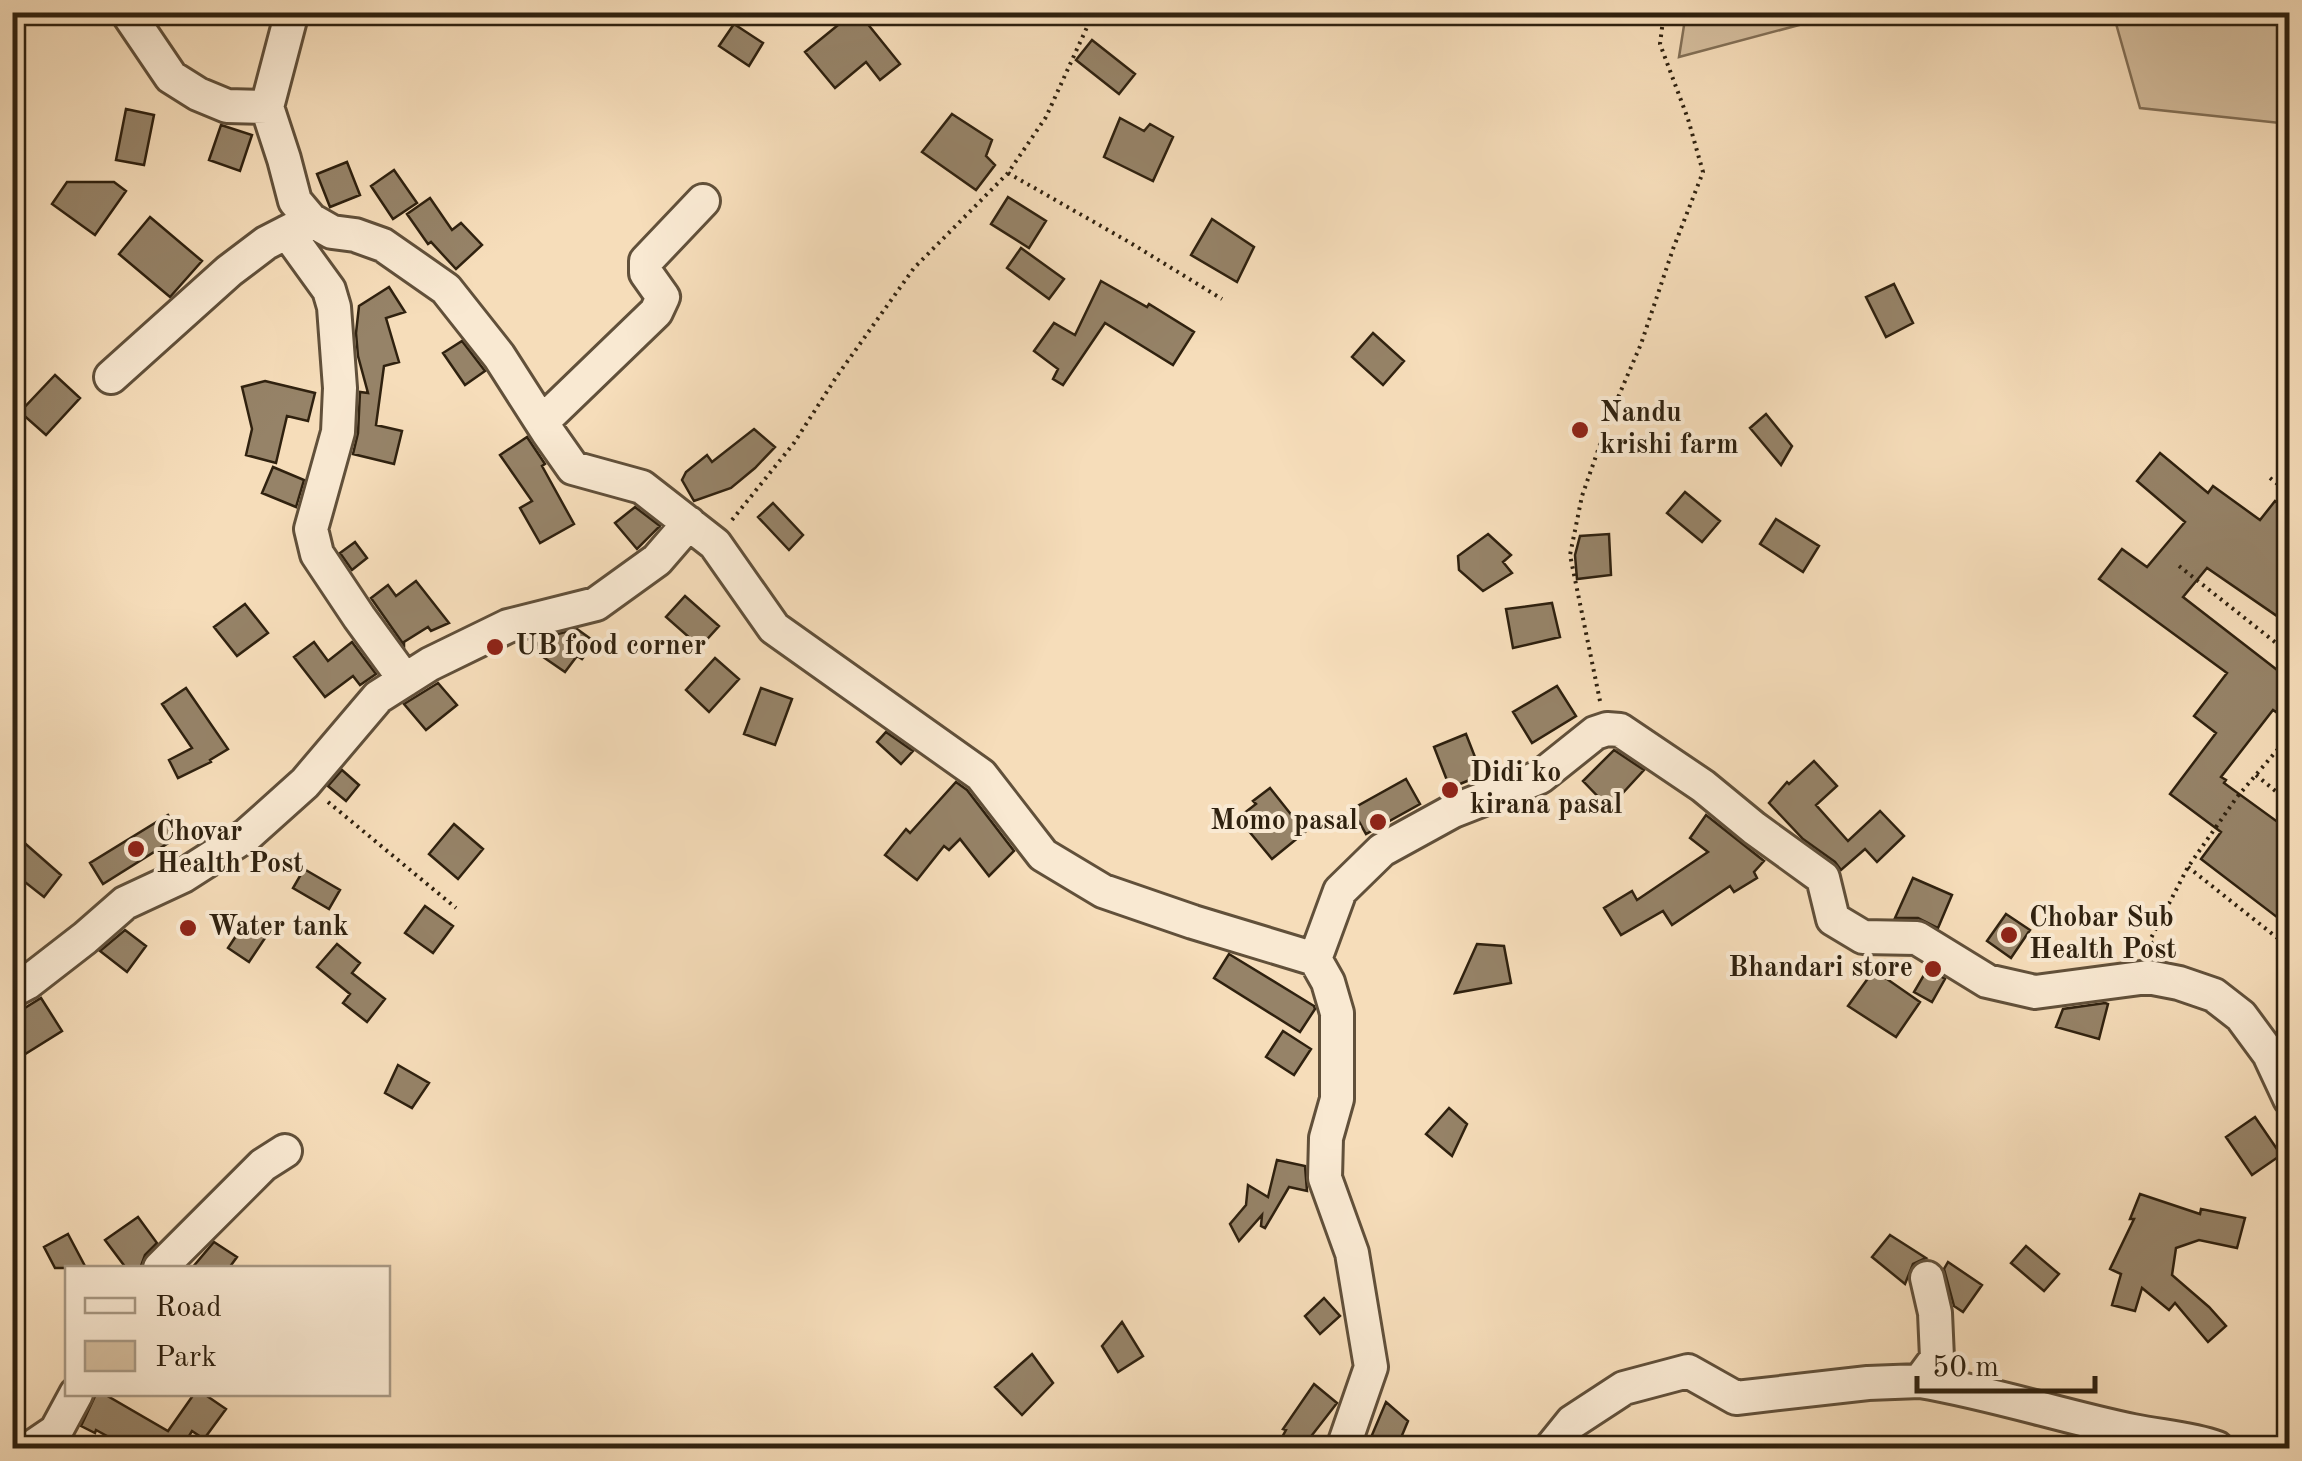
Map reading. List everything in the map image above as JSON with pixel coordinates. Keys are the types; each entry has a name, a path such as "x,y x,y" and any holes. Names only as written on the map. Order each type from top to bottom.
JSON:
{"street":[{"path":"127,12 170,77 228,106 266,106"},
{"path":"292,12 266,106 284,159 299,226 334,308 340,388 338,432 311,529 317,554 405,680"},
{"path":"542,422 656,312 663,298 646,273 646,261 703,201"},
{"path":"110,377 229,271 266,243 299,226 383,244 446,290 500,356 573,468 642,488 715,544 774,628 981,775 1043,854 1103,891 1314,958 1328,982 1338,1013 1337,1099 1326,1138 1326,1178 1352,1253 1371,1366 1344,1448"},
{"path":"12,991 85,938 125,902 183,876 247,835 305,783 378,696 430,664 508,626 596,604 657,560 689,523"},
{"path":"1314,958 1340,891 1382,850 1453,811 1540,777 1595,732 1620,730 1703,786 1824,878 1833,918 1864,937 1917,938 1987,981 2035,992 2148,977 2214,995 2241,1016 2269,1054 2290,1100"},
{"path":"162,1266 263,1165 286,1151"},
{"path":"1920,1381 1937,1358 1927,1278"},
{"path":"1551,1448 1572,1422 1624,1388 1688,1371 1736,1398 1920,1381 2216,1448"},
{"path":"31,1448 56,1431 75,1396"}],"path":[{"path":"715,544 794,443 914,268 1008,172 1046,117 1096,12"},
{"path":"1608,729 1570,554 1588,480 1610,416 1641,344 1703,172 1660,44 1664,12"},
{"path":"1008,172 1222,300"},
{"path":"2270,478 2290,494"},
{"path":"2179,566 2290,654"},
{"path":"2178,983 2150,940 2188,866 2237,797 2290,736"},
{"path":"2256,775 2290,803"},
{"path":"305,783 456,908"},
{"path":"2188,866 2290,948"}],"green space":[{"path":"1686,12 1844,13 1679,57"},
{"path":"2113,13 2289,13 2289,120 2280,123 2140,108"}],"building":[{"path":"854,12 900,64 880,80 866,62 835,88 805,52"},
{"path":"734,24 763,43 749,66 719,46"},
{"path":"1092,40 1135,74 1119,94 1076,60"},
{"path":"126,109 154,115 144,165 116,160"},
{"path":"952,114 992,140 986,156 995,165 976,190 922,152"},
{"path":"1120,118 1144,131 1150,124 1173,137 1153,181 1104,157"},
{"path":"221,125 252,135 240,171 209,160"},
{"path":"347,162 360,195 330,207 317,174"},
{"path":"394,170 417,203 393,219 371,186"},
{"path":"67,182 114,182 126,191 95,235 52,204"},
{"path":"1008,197 1046,221 1029,248 991,224"},
{"path":"430,198 452,230 461,223 482,245 456,269 431,242 428,244 407,214"},
{"path":"150,217 202,261 170,297 119,254"},
{"path":"1212,219 1254,247 1237,282 1191,255"},
{"path":"1021,248 1064,279 1049,299 1007,268"},
{"path":"1101,281 1194,332 1173,365 1105,323 1063,385 1053,379 1058,369 1034,351 1054,323 1075,335"},
{"path":"1894,284 1913,323 1886,337 1866,297"},
{"path":"389,287 405,312 386,318 399,362 384,366 376,425 402,431 394,464 353,454 360,392 368,393 358,356 359,306"},
{"path":"1373,333 1404,361 1383,385 1352,357"},
{"path":"462,341 485,371 465,385 443,353"},
{"path":"55,375 80,398 46,435 20,412"},
{"path":"265,381 315,393 308,421 287,416 276,463 246,455 252,429 242,387"},
{"path":"1766,414 1792,446 1781,465 1750,428"},
{"path":"754,429 775,447 731,488 694,501 682,480 686,472 707,455 712,462"},
{"path":"527,437 545,464 542,466 574,524 540,543 520,508 532,501 500,455"},
{"path":"2160,453 2208,493 2213,486 2260,520 2275,501 2290,513 2290,625 2207,568 2183,597 2290,680 2290,695 2276,712 2273,710 2221,777 2290,831 2290,927 2201,859 2221,832 2170,794 2216,733 2194,716 2227,673 2099,579 2122,549 2147,567 2185,522 2137,481"},
{"path":"273,467 304,480 296,507 262,493"},
{"path":"1685,492 1720,521 1702,542 1667,513"},
{"path":"773,503 803,535 789,550 758,517"},
{"path":"635,507 660,526 637,549 615,523"},
{"path":"1776,519 1819,546 1803,572 1760,544"},
{"path":"1488,534 1511,555 1503,562 1512,573 1483,591 1459,570 1458,556"},
{"path":"1609,534 1611,575 1577,579 1575,555 1580,536"},
{"path":"355,542 367,558 352,570 340,553"},
{"path":"416,581 449,623 431,631 428,627 404,645 371,598 388,585 396,596"},
{"path":"685,596 719,626 700,647 666,617"},
{"path":"1552,603 1560,637 1513,648 1506,609"},
{"path":"245,604 268,633 237,656 214,627"},
{"path":"577,629 595,642 565,672 533,650 542,638"},
{"path":"314,642 328,661 352,642 376,674 360,685 353,676 325,697 294,657"},
{"path":"715,658 739,679 709,712 686,690"},
{"path":"438,683 457,705 426,730 404,704"},
{"path":"1557,686 1576,716 1532,743 1513,712"},
{"path":"186,688 228,749 178,778 169,760 192,748 162,704"},
{"path":"761,688 792,699 775,745 744,734"},
{"path":"886,732 913,751 901,764 877,742"},
{"path":"1466,734 1482,775 1450,788 1434,747"},
{"path":"1614,750 1644,770 1609,808 1583,781"},
{"path":"1814,761 1837,786 1816,805 1848,841 1880,811 1904,836 1877,862 1865,849 1841,870 1803,839 1769,803 1787,782"},
{"path":"342,770 359,785 346,801 328,786"},
{"path":"1406,779 1420,804 1366,834 1352,809"},
{"path":"956,782 967,790 1014,851 989,876 960,839 949,850 944,846 917,880 885,855 906,829 910,833"},
{"path":"1270,788 1305,832 1272,859 1238,818"},
{"name":"Chovar Health Post","path":"168,815 181,835 103,884 90,863"},
{"path":"1706,815 1764,861 1754,872 1757,878 1734,892 1730,886 1672,925 1663,911 1621,935 1604,908 1632,891 1637,900 1708,852 1690,838"},
{"path":"454,824 483,849 458,879 429,854"},
{"path":"12,832 61,875 44,897 12,872"},
{"path":"304,869 340,890 329,909 293,888"},
{"path":"1913,878 1952,895 1938,928 1918,918 1895,918"},
{"path":"425,906 453,926 433,953 405,933"},
{"name":"Chobar Sub Health Post","path":"2006,914 2030,930 2011,958 1987,941"},
{"path":"244,924 265,938 249,962 228,948"},
{"path":"125,930 146,946 127,972 100,951"},
{"path":"337,944 360,963 352,973 385,999 367,1022 343,1003 350,994 317,967"},
{"path":"1477,944 1504,946 1511,983 1455,993"},
{"path":"1229,954 1314,1006 1300,1032 1214,978"},
{"path":"1928,968 1945,979 1932,1002 1914,992"},
{"path":"1874,970 1920,1002 1896,1037 1848,1006"},
{"path":"41,998 62,1031 22,1056 12,1040 12,1016"},
{"path":"2108,1004 2099,1039 2056,1027 2063,1009"},
{"path":"1283,1031 1311,1049 1294,1075 1266,1057"},
{"path":"398,1065 429,1083 412,1108 385,1093"},
{"path":"1449,1108 1467,1124 1452,1156 1426,1134"},
{"path":"2255,1117 2281,1155 2252,1175 2226,1137"},
{"path":"1277,1160 1305,1166 1307,1191 1289,1187 1265,1228 1261,1226 1262,1215 1239,1241 1230,1224 1246,1205 1248,1185 1268,1197"},
{"path":"2140,1194 2200,1214 2201,1209 2245,1218 2237,1248 2199,1240 2176,1248 2172,1275 2226,1326 2208,1342 2175,1303 2169,1310 2142,1288 2135,1311 2112,1305 2121,1274 2110,1269 2134,1219 2130,1219"},
{"path":"138,1217 157,1243 141,1266 124,1266 105,1240"},
{"path":"68,1234 85,1266 55,1268 44,1247"},
{"path":"1890,1235 1926,1258 1913,1264 1905,1284 1872,1257"},
{"path":"214,1242 237,1257 230,1266 194,1266"},
{"path":"2026,1246 2059,1274 2044,1291 2011,1263"},
{"path":"1948,1262 1982,1285 1963,1312 1954,1306 1944,1269"},
{"path":"1324,1298 1340,1316 1320,1334 1305,1316"},
{"path":"1122,1322 1143,1356 1118,1372 1102,1346"},
{"path":"1032,1354 1053,1383 1022,1415 995,1387"},
{"path":"1314,1384 1337,1403 1302,1448 1276,1448 1286,1430 1283,1429"},
{"path":"95,1396 107,1396 168,1431 193,1396 207,1396 226,1409 204,1439 192,1431 186,1441 197,1448 129,1448 81,1426"},
{"path":"1386,1402 1408,1421 1398,1445 1372,1435"}],"place":[{"name":"Nandu krishi farm","path":"1580,430"},
{"name":"UB food corner","path":"495,647"},
{"name":"Didi ko kirana pasal","path":"1450,790"},
{"name":"Momo pasal","path":"1378,822"},
{"name":"Chovar Health Post","path":"136,849"},
{"name":"Water tank","path":"188,928"},
{"name":"Chobar Sub Health Post","path":"2009,935"},
{"name":"Bhandari store","path":"1933,969"}]}
